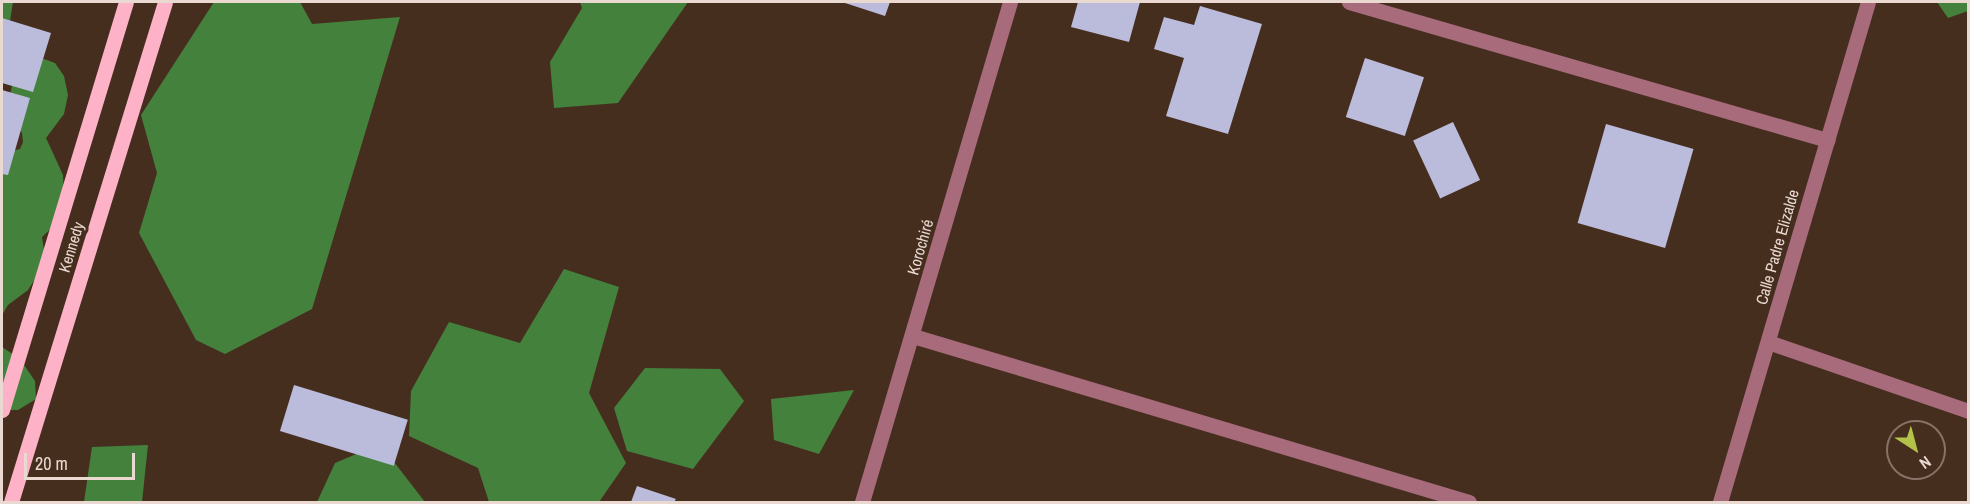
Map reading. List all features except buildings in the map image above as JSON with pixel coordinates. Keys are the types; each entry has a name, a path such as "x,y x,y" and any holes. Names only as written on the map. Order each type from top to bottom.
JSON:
{"main road":[{"name":"Kennedy","path":"2,410 126,2"},
{"name":"Kennedy","path":"11,502 165,2"}],"street":[{"name":"Korochiré","path":"862,502 1010,2"},
{"path":"1349,2 1827,140"},
{"name":"Calle Padre Elizalde","path":"1720,502 1868,2"},
{"path":"913,336 1469,502"},
{"path":"1768,342 1968,411"}],"green space":[{"path":"2,2 13,2 10,21 2,32"},
{"path":"214,2 300,2 312,24 400,17 312,309 225,354 196,340 139,233 157,173 141,115"},
{"path":"580,2 688,2 618,103 554,108 550,62 582,8"},
{"path":"1937,2 1968,2 1968,11 1948,18"},
{"path":"36,56 55,63 64,76 68,95 64,114 46,138 63,175 64,201 58,222 42,237 44,250 39,273 28,290 8,305 2,315 2,160 8,152 20,149 23,142 22,133 11,116 8,105 15,71"},
{"path":"564,269 619,287 589,393 626,463 599,502 489,502 478,468 409,436 411,391 449,322 520,343"},
{"path":"2,347 20,359 35,381 36,399 18,410 2,410"},
{"path":"645,368 720,369 744,401 693,469 627,451 614,408"},
{"path":"854,390 819,454 774,440 771,399"},
{"path":"380,444 425,502 317,502 335,463"},
{"path":"148,445 142,502 84,502 92,447"}]}
